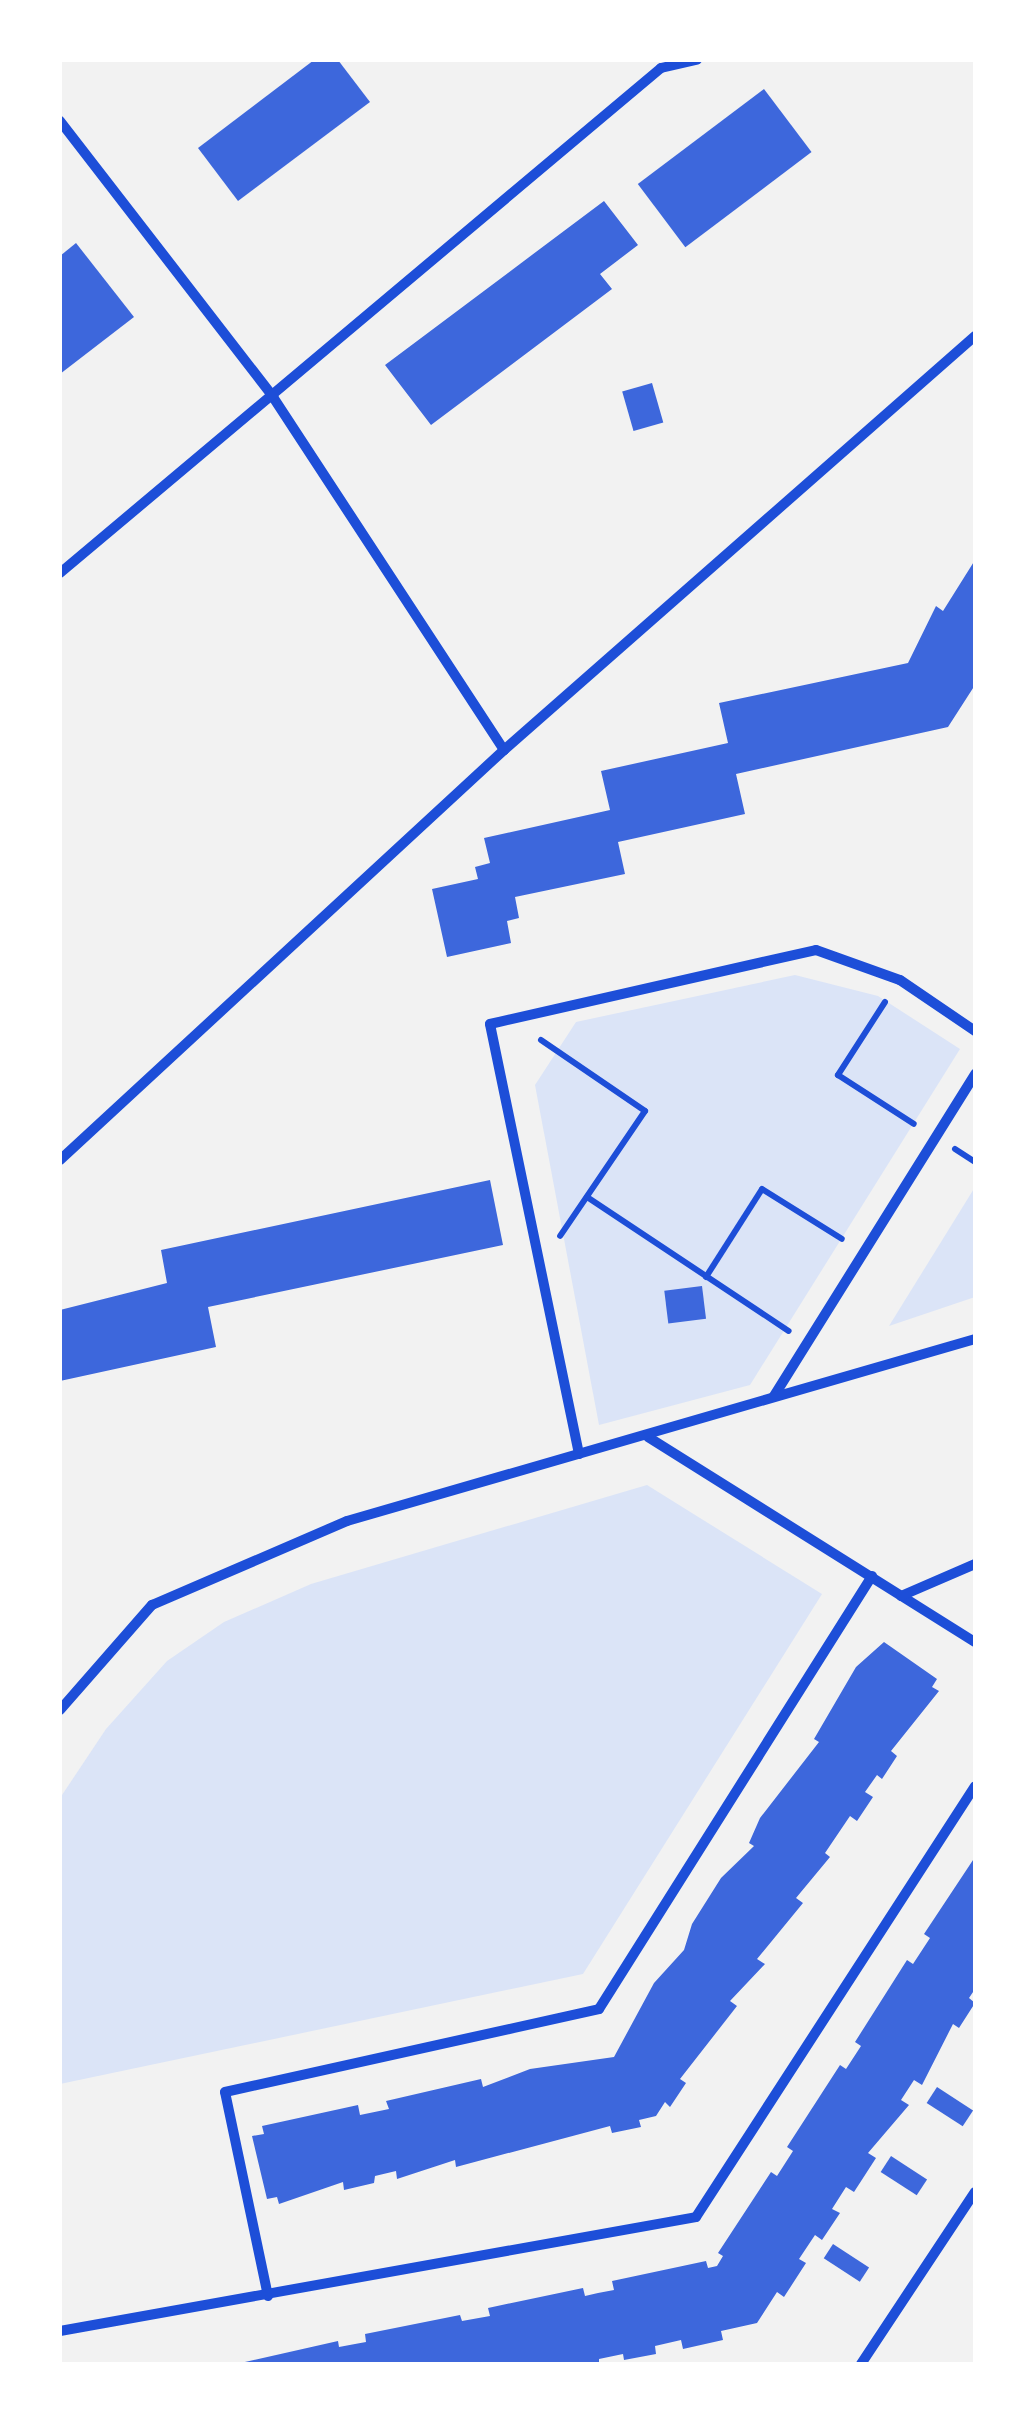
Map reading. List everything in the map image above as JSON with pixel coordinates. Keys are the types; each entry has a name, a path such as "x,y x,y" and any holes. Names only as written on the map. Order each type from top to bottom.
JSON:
{"street":[{"path":"60,573 661,68 697,60"},
{"path":"60,121 273,397 504,750"},
{"path":"60,1160 504,750 975,336"},
{"path":"579,1454 490,1024 816,950 900,980 975,1031"},
{"path":"774,1396 975,1074"},
{"path":"60,1710 152,1605 348,1521 975,1339"},
{"path":"648,1437 975,1642"},
{"path":"902,1596 975,1564"},
{"path":"268,2296 224,2092 599,2010 872,1576"},
{"path":"60,2331 696,2217 975,1786"},
{"path":"861,2364 975,2192"}],"path":[{"path":"900,980 838,1076 975,1162"},
{"path":"510,1019 645,1111 540,1266"},
{"path":"706,1277 762,1189 864,1252"},
{"path":"587,1197 807,1343"}],"shaded area":[{"path":"795,975 878,996 960,1049 750,1385 599,1425 535,1085 576,1022"},
{"path":"975,1187 975,1297 889,1326"},
{"path":"647,1485 822,1594 583,1974 60,2084 60,1798 106,1729 167,1661 224,1622 311,1584"}],"building":[{"path":"314,60 338,60 370,102 238,201 198,148"},
{"path":"764,89 812,152 685,247 638,184"},
{"path":"604,201 638,245 600,274 612,289 431,425 385,365"},
{"path":"76,243 134,317 60,374 60,256"},
{"path":"652,383 663,422 634,431 622,392"},
{"path":"975,560 975,685 948,727 736,774 745,814 618,842 625,874 515,897 519,918 507,921 511,943 447,957 432,889 478,879 475,867 490,863 484,838 610,810 601,771 728,743 719,703 908,663 936,606 943,611"},
{"path":"490,1180 503,1245 208,1307 216,1347 60,1381 60,1310 167,1283 161,1250"},
{"path":"702,1286 706,1319 668,1323 664,1291"},
{"path":"884,1642 937,1679 932,1687 939,1691 891,1751 897,1756 882,1779 877,1775 865,1792 873,1797 857,1821 850,1816 825,1853 830,1857 796,1898 803,1903 757,1959 765,1964 730,2001 737,2006 680,2079 686,2083 670,2107 665,2102 656,2116 639,2120 641,2127 612,2133 610,2126 456,2167 455,2160 397,2179 396,2171 375,2176 374,2183 344,2190 343,2182 279,2204 277,2197 267,2199 252,2136 264,2134 262,2126 358,2105 360,2115 389,2109 386,2101 481,2079 483,2087 530,2069 614,2057 654,1983 684,1950 692,1924 721,1878 754,1846 749,1843 760,1818 819,1742 814,1739 856,1667"},
{"path":"975,1857 975,1989 969,1998 975,2003 959,2028 953,2024 922,2085 914,2080 901,2100 909,2105 868,2153 876,2158 854,2192 846,2187 832,2209 840,2213 822,2240 815,2235 799,2259 806,2263 784,2297 777,2292 757,2323 721,2331 723,2340 683,2349 681,2340 655,2346 656,2354 624,2360 623,2354 599,2359 599,2364 236,2364 338,2341 339,2347 366,2342 365,2334 460,2315 462,2321 490,2316 488,2308 583,2288 585,2296 614,2290 612,2281 706,2261 708,2268 717,2266 723,2256 718,2253 771,2172 777,2176 793,2151 787,2147 840,2065 846,2069 861,2046 855,2042 907,1960 913,1964 930,1938 924,1934"},
{"path":"937,2087 973,2110 963,2126 927,2103"},
{"path":"891,2156 927,2179 917,2195 881,2172"},
{"path":"833,2244 869,2267 860,2282 824,2258"}]}
